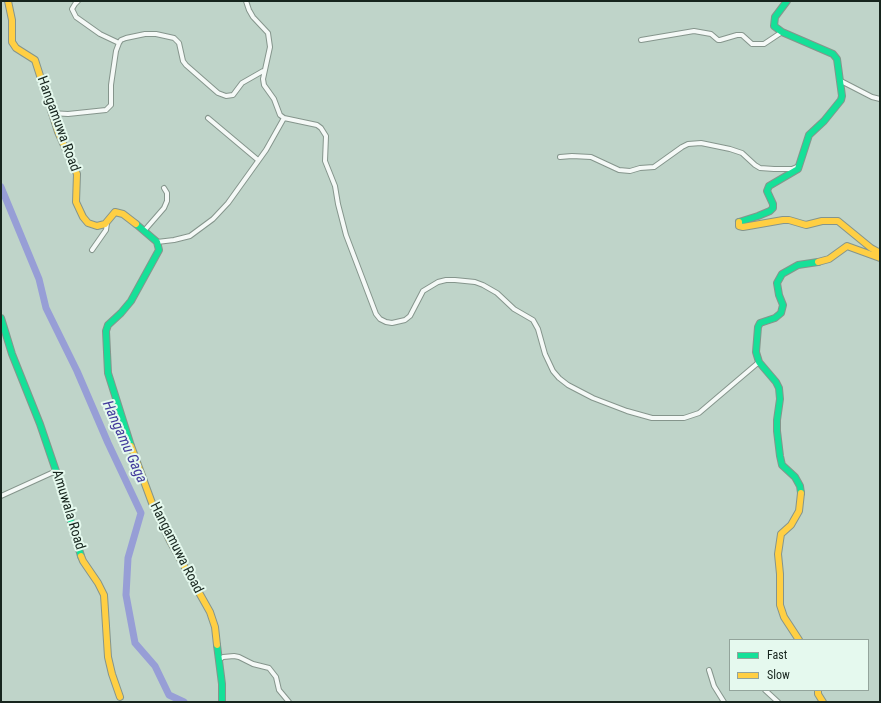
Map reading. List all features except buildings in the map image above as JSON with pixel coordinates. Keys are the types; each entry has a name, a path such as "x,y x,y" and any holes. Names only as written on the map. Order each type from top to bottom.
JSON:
{"street":[{"name":"Hangamuwa Road","path":"8,1 12,20 12,42 16,48 35,60 51,113 77,174 76,202 83,217 88,223 97,226 105,224 116,212 123,214 157,242 158,250 152,264 131,301 121,313 108,324 106,331 108,373 137,465 152,503 170,541 210,612 215,627 222,684 222,702"},
{"path":"78,1 74,4 72,9 76,17 100,34 119,43"},
{"path":"246,1 253,17 268,33 270,39 270,47 263,71 263,79 264,85 274,99 280,115 284,118 316,125 321,128 326,136 325,161 335,186 346,235 376,314 380,319 392,323 405,320 410,316 423,291 429,286 438,282 446,280 475,282 497,293 514,309 533,320 538,329 545,354 553,371 559,378 593,398 627,411 652,418 684,418 699,413 759,362"},
{"path":"787,1 775,17 774,26 782,32 833,54 838,62 842,96 841,100 824,121 809,135 798,169 768,186 767,191 773,204 773,208 770,211 758,216 738,222 739,226 743,227 783,220 789,220 806,225 833,220 838,221 871,248 880,253"},
{"path":"641,40 694,31 711,34 718,40 742,35 752,44 764,44 782,32"},
{"path":"51,113 68,114 106,110 111,105 111,85 116,52 119,43 121,40 126,38 145,34 156,34 174,38 179,43 183,61 186,65 218,93 226,96 233,94 242,83 263,71"},
{"path":"839,80 872,97 880,99"},
{"path":"208,118 258,160"},
{"path":"157,242 190,236 213,219 228,203 266,150 284,118"},
{"path":"560,157 591,157 620,170 630,171 640,168 654,167 682,147 688,144 701,143 742,153 760,168 780,169 800,166"},
{"path":"144,231 164,208 167,201 167,194 164,188"},
{"path":"92,250 106,230 107,222"},
{"path":"798,639 784,617 780,605 780,574 778,554 781,534 790,525 799,511 801,496 800,486 796,477 782,465 777,430 780,399 779,388 776,382 759,362 756,352 758,327 760,323 775,318 781,313 783,305 779,295 777,283 782,274 802,263 822,262 829,259 847,246 880,258"},
{"name":"Amuwala Road","path":"1,318 12,354 40,424 56,471 83,561 98,583 104,595 108,657 120,699"},
{"path":"1,496 56,471"},
{"path":"219,660 234,656 253,664 270,668 276,677 279,690 289,702"},
{"path":"709,670 714,686 724,702"},
{"path":"766,691 778,702"},
{"path":"818,691 818,694 823,702"}],"waterway":[{"name":"Hangamu Gaga","path":"1,187 39,279 46,308 77,371 108,443 141,513 128,558 126,595 135,643 155,666 169,695 184,702"}],"traffic: fast":[{"path":"739,222 758,216 770,211 773,208 773,204 767,191 769,186 798,169 809,135 824,121 841,100 842,96 837,59 833,54 782,32 774,26 775,17 787,1"},
{"path":"131,446 108,373 106,331 108,325 131,301 159,250 157,242 136,224"},
{"path":"801,493 800,486 795,477 782,465 780,456 777,431 780,399 779,388 776,382 759,362 756,352 758,327 760,323 775,318 781,313 783,305 779,295 777,283 782,274 798,265 818,262"},
{"path":"1,318 12,354 40,424 56,471 81,556"},
{"path":"217,645 222,684 222,702"}],"traffic: slow":[{"path":"8,1 12,20 12,42 16,48 35,60 58,132 77,174 76,202 83,217 88,223 97,226 105,224 115,212 123,214 136,224"},
{"path":"739,222 739,226 743,227 783,220 789,220 806,225 822,221 838,221 871,248 880,253"},
{"path":"818,262 829,259 847,246 880,258"},
{"path":"131,446 152,503 170,541 210,612 215,627 217,645"},
{"path":"798,639 784,617 780,605 780,574 778,554 781,534 791,525 799,511 801,493"},
{"path":"81,556 104,595 108,657 120,697"},
{"path":"818,691 818,694 823,702"}]}
